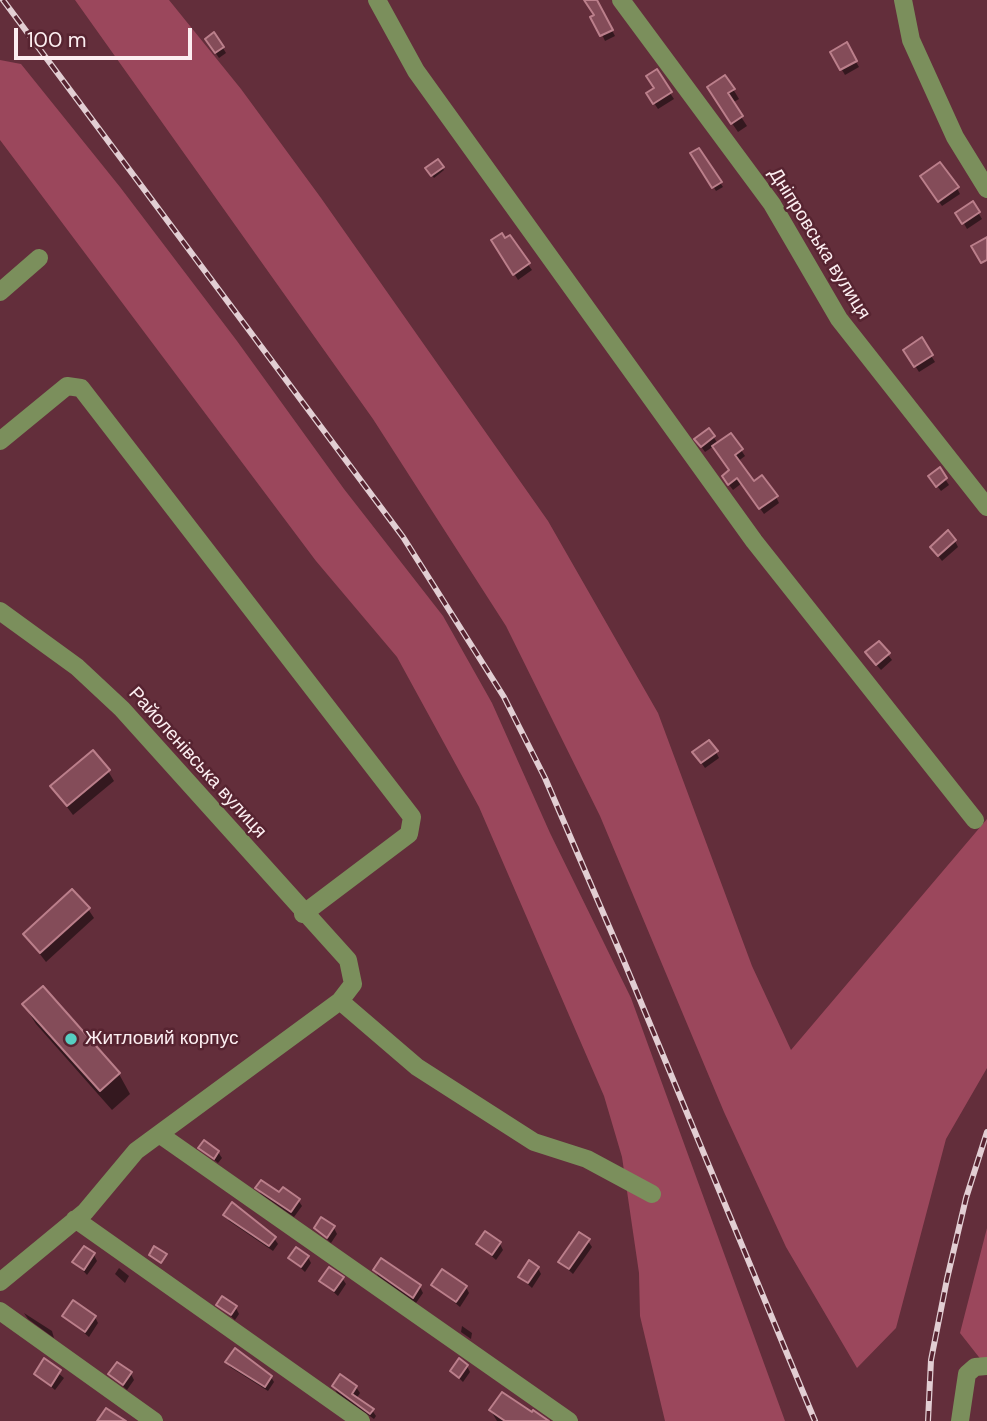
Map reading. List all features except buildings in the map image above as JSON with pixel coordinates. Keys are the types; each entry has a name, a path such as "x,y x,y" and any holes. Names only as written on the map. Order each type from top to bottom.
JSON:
{"street":[{"path":"377,0 416,71 754,541 975,820"},
{"name":"Дніпровська вулиця","path":"621,0 772,204 839,319 987,507"},
{"path":"903,0 911,40 955,137 987,189"},
{"path":"0,292 39,258"},
{"path":"0,441 67,386 81,388 412,817 409,834 303,914"},
{"name":"Райоленівська вулиця","path":"0,611 93,682 122,709 303,914 348,960 353,984 340,1001"},
{"path":"0,1282 93,1203 136,1151 340,1001 417,1066 534,1142 587,1159 652,1194"},
{"path":"159,1134 569,1421"},
{"path":"75,1219 361,1421"},
{"path":"0,1311 154,1421"},
{"path":"960,1421 967,1374 975,1367 987,1366"}],"shaded area":[{"path":"75,0 169,0 241,89 321,198 548,521 658,713 752,966 791,1050 987,819 987,1068 946,1139 896,1328 857,1368 786,1247 724,1112 600,816 506,626 373,419"},
{"path":"0,60 21,64 120,187 237,341 344,489 443,616 492,703 550,833 631,998 785,1421 665,1421 640,1316 639,1273 622,1157 604,1096 479,807 397,657 316,561 0,140"},
{"path":"987,1228 987,1362 982,1361 960,1333"}],"railway":[{"path":"3,0 403,537 504,697 545,778 623,959 815,1421"},
{"path":"928,1421 931,1360 947,1279 966,1198 987,1132"}],"place":[{"name":"Житловий корпус","path":"71,1039"}]}
